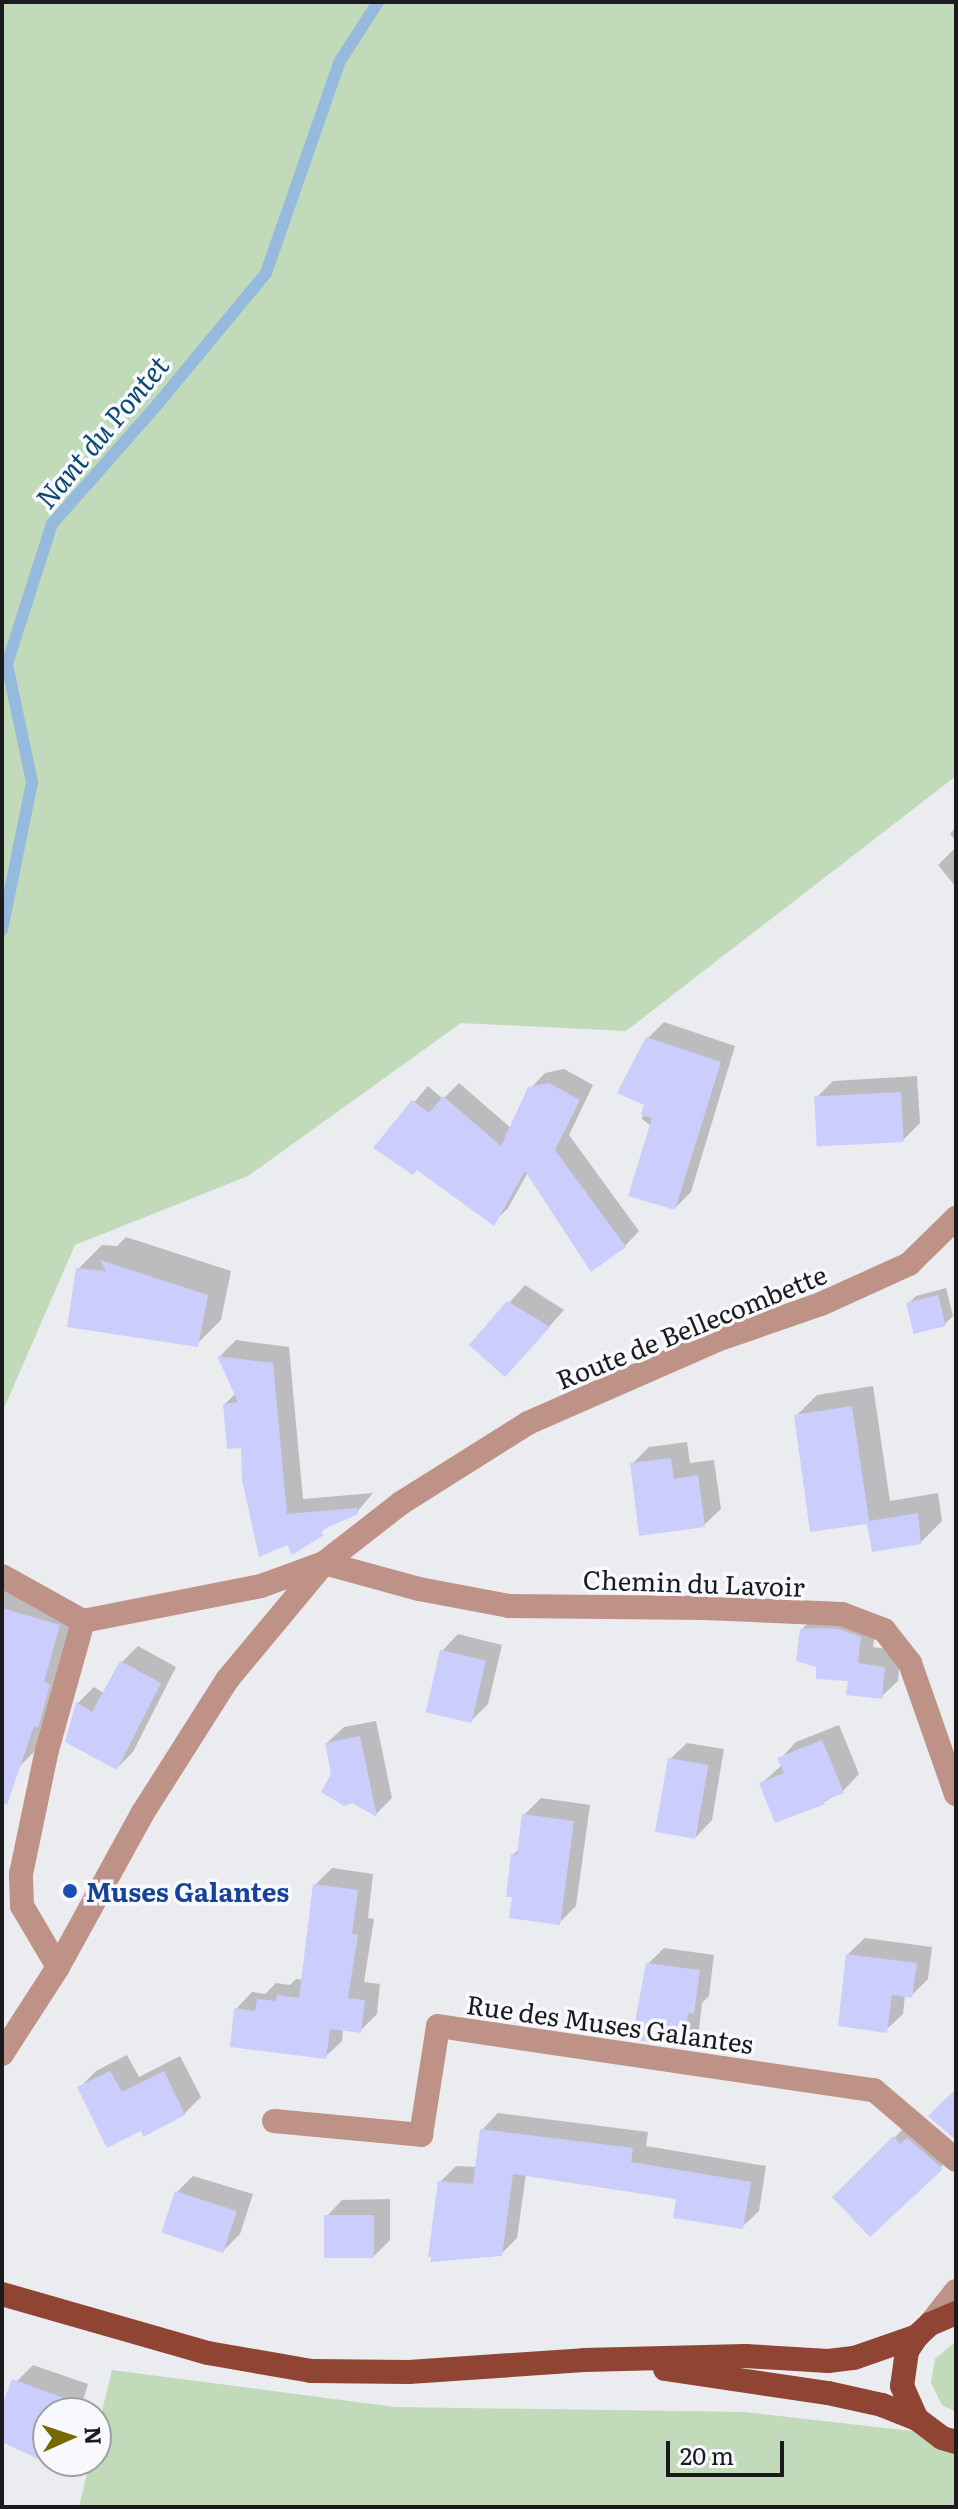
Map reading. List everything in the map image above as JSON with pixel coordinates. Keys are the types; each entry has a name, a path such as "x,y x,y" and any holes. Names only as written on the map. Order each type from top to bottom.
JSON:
{"main road":[{"path":"2,2294 208,2353 311,2371 409,2372 745,2356 828,2361 854,2358 956,2313"},
{"path":"917,2419 902,2386 907,2351 923,2330"},
{"path":"615,2360 828,2393 882,2405 917,2419 942,2438 956,2442"}],"street":[{"name":"Route de Bellecombette","path":"2,2054 58,1967 142,1814 227,1680 324,1563 401,1503 528,1423 717,1340 821,1304 909,1264 956,1218"},
{"name":"Route de Bellecombette","path":"83,1621 261,1586 324,1563"},
{"name":"Chemin du Lavoir","path":"324,1563 419,1589 509,1606 705,1608 842,1614 884,1630 910,1663 956,1794"},
{"path":"2,1576 83,1621 47,1750 21,1874 12,1901 58,1967"},
{"name":"Rue des Muses Galantes","path":"274,2121 421,2135 438,2026 874,2090 956,2160"},
{"path":"923,2330 956,2291"}],"green space":[{"path":"2,2 956,2 956,776 626,1031 461,1023 248,1176 75,1245 2,1413"},
{"path":"956,2341 956,2412 942,2405 931,2383 935,2359"},
{"path":"112,2370 395,2407 744,2412 956,2436 956,2507 79,2507 86,2477 112,2477 112,2397 105,2397"}],"building":[{"path":"646,1037 721,1062 675,1210 628,1196 652,1118 641,1115 644,1105 617,1093"},
{"path":"549,1083 580,1100 555,1150 626,1247 591,1272 525,1171 494,1226 417,1170 413,1175 373,1148 412,1100 429,1113 443,1096 501,1146 528,1087"},
{"path":"901,1092 904,1142 817,1146 814,1097"},
{"path":"100,1260 208,1295 198,1347 67,1327 76,1268 106,1271"},
{"path":"938,1295 946,1326 914,1334 906,1303"},
{"path":"507,1301 550,1327 505,1377 469,1345"},
{"path":"217,1356 273,1363 287,1514 357,1508 358,1514 320,1531 324,1535 292,1555 287,1545 259,1557 242,1480 241,1448 227,1449 223,1404 238,1402"},
{"path":"852,1406 869,1521 918,1513 921,1544 872,1552 867,1524 810,1532 794,1415"},
{"path":"671,1458 674,1479 698,1475 705,1527 639,1536 630,1463"},
{"path":"2,1608 60,1625 44,1682 50,1685 38,1728 34,1726 7,1805 2,1804"},
{"path":"800,1629 839,1629 861,1637 858,1663 885,1667 882,1699 846,1695 848,1681 816,1679 816,1667 796,1661"},
{"path":"440,1650 486,1661 471,1723 426,1712"},
{"path":"120,1661 161,1683 117,1770 65,1742 76,1702 92,1712"},
{"path":"360,1736 377,1817 352,1803 344,1806 321,1792 331,1774 325,1743"},
{"path":"822,1740 844,1793 823,1801 825,1804 775,1823 759,1783 784,1773 777,1758"},
{"path":"668,1758 708,1765 695,1839 655,1832"},
{"path":"522,1814 574,1821 560,1925 509,1918 512,1897 506,1897 511,1854 517,1855"},
{"path":"313,1884 358,1890 352,1934 358,1935 348,1998 365,2000 361,2033 330,2029 326,2059 230,2047 234,2008 255,2011 257,1999 276,2001 277,1995 299,1998"},
{"path":"846,1954 917,1963 912,1998 892,1995 887,2033 838,2026"},
{"path":"646,1963 700,1970 694,2014 688,2013 683,2047 632,2039"},
{"path":"110,2071 122,2092 164,2071 185,2115 143,2137 141,2131 107,2148 77,2087"},
{"path":"956,2089 956,2140 928,2116"},
{"path":"480,2129 633,2148 631,2162 751,2182 743,2229 673,2218 676,2199 513,2174 502,2256 431,2262 431,2257 428,2257 438,2181 473,2184"},
{"path":"893,2136 900,2144 907,2138 943,2169 870,2237 832,2197"},
{"path":"175,2191 237,2211 223,2253 161,2233"},
{"path":"324,2215 374,2215 374,2258 324,2258"},
{"path":"12,2379 61,2397 32,2397 32,2456 2,2442 2,2405"}],"waterway":[{"name":"Nant du Pontet","path":"2,930 32,782 7,664 52,524 156,406 266,273 340,61 378,2"}],"place":[{"name":"Muses Galantes","path":"70,1891"}]}
